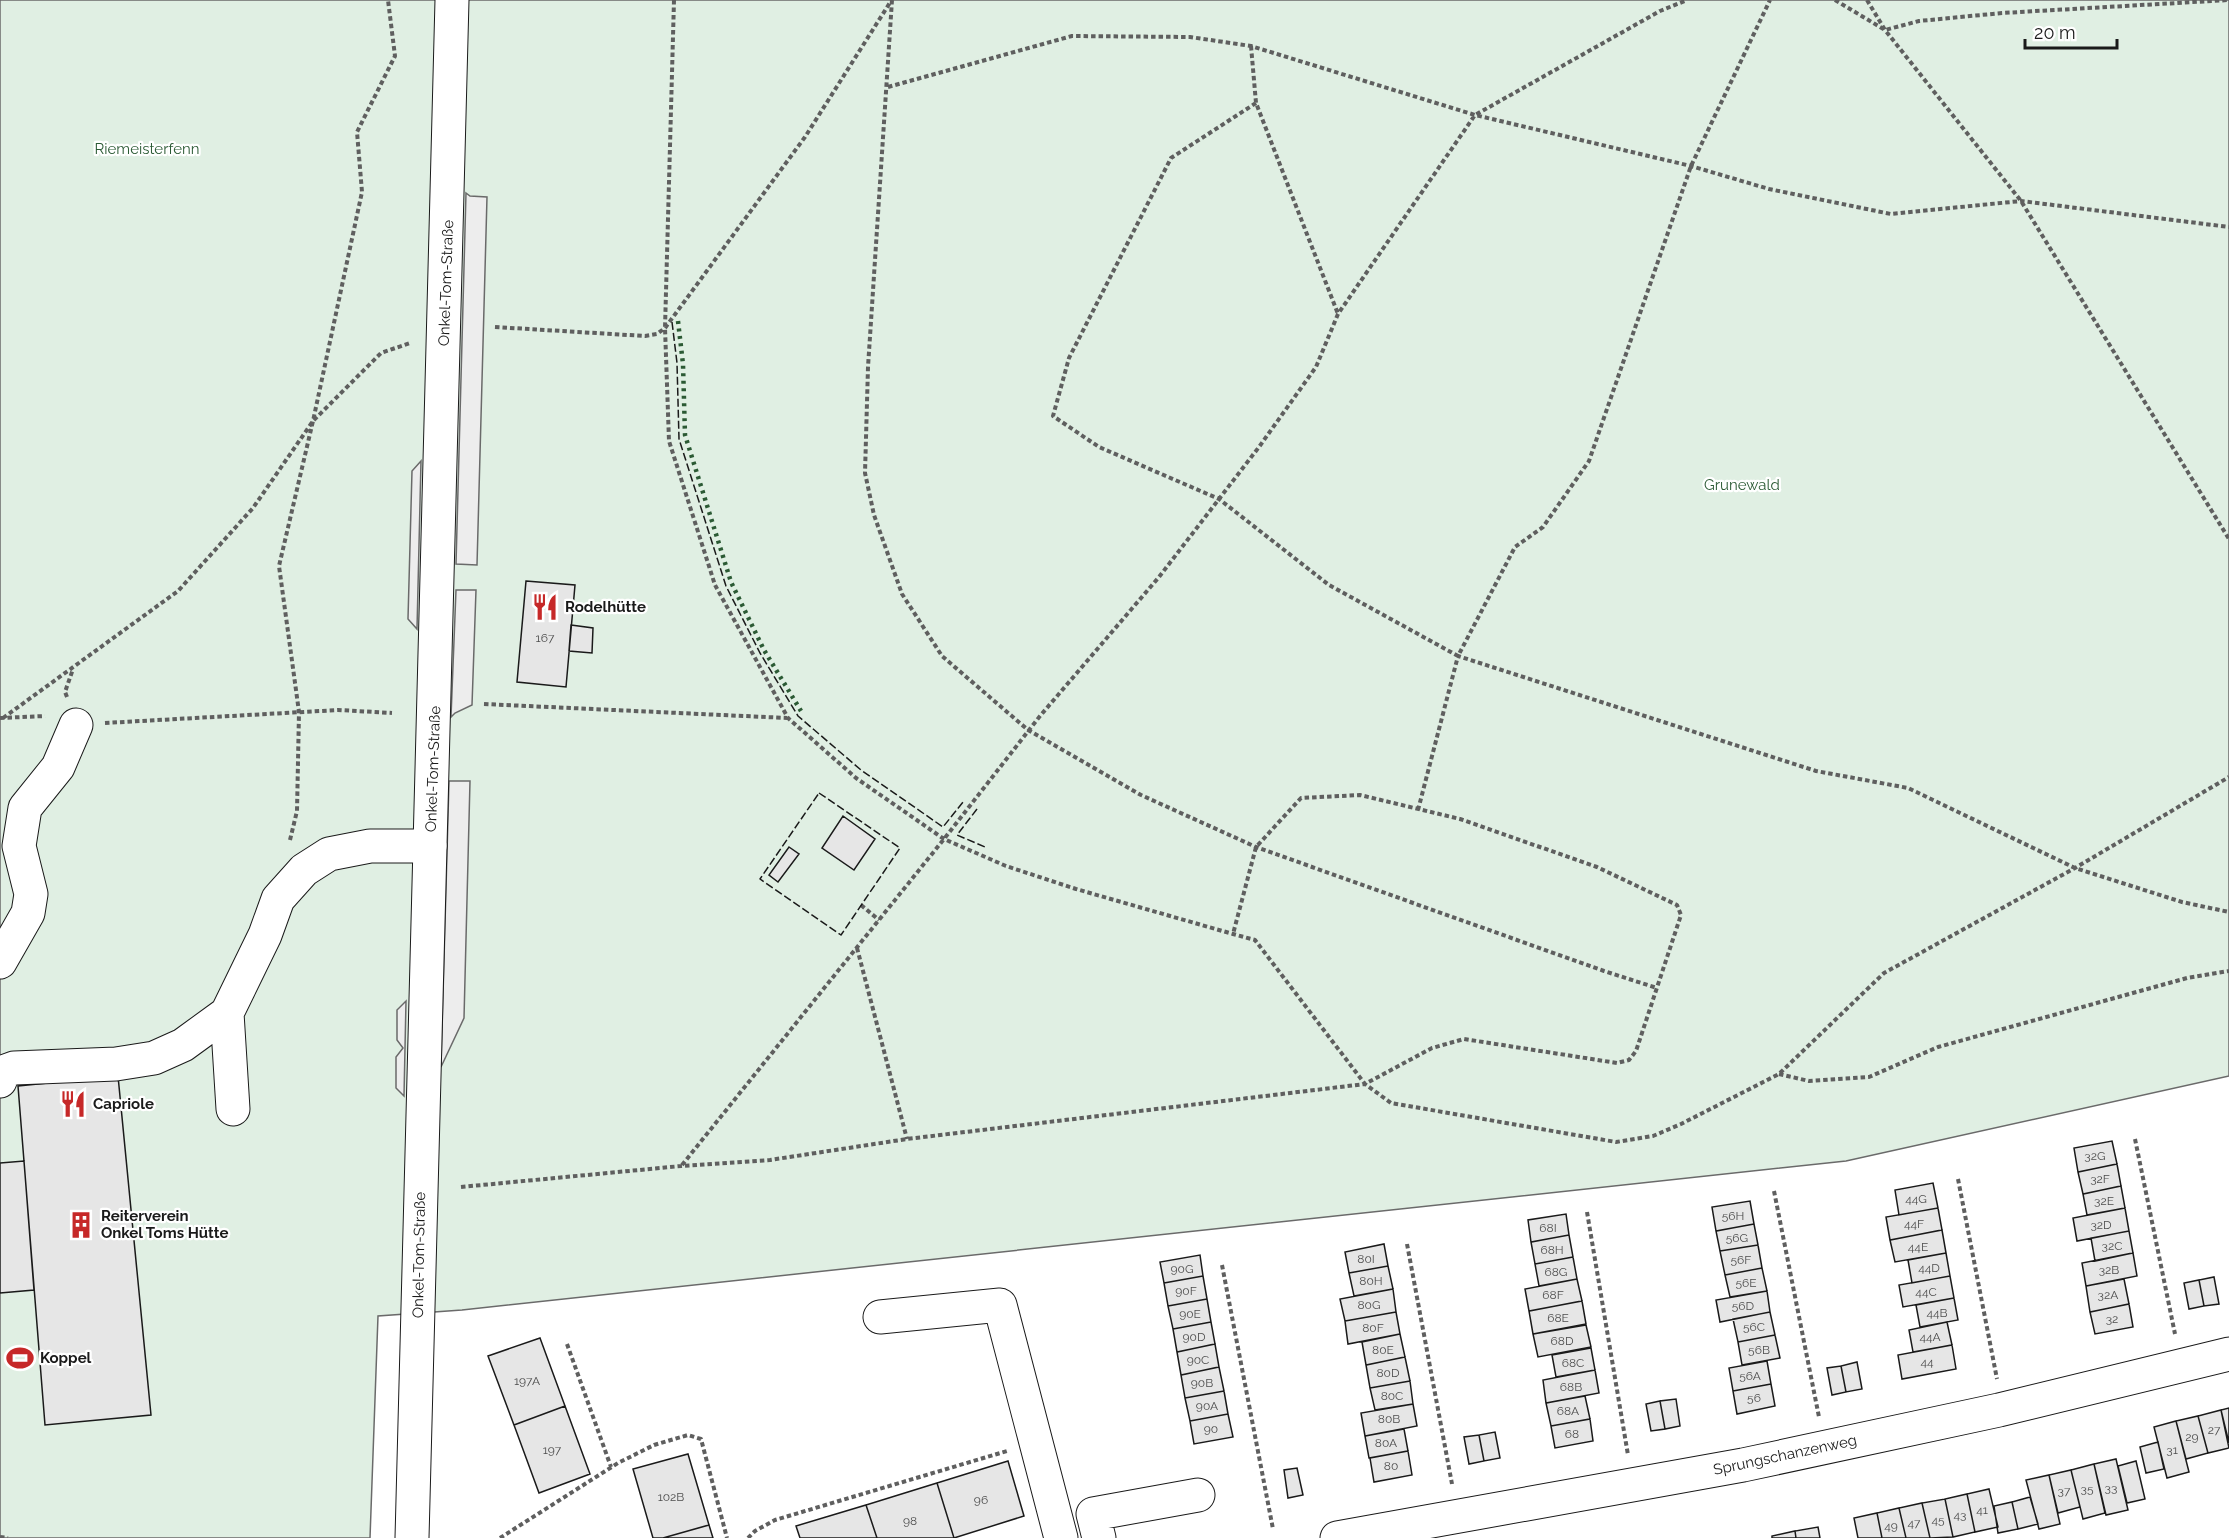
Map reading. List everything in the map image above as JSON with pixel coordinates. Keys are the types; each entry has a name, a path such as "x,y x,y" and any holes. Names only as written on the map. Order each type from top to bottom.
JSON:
{"main road":[{"name":"Onkel-Tom-Straße","path":"412,1538 452,0"},
{"path":"0,962 28,913 31,894 19,846 25,808 58,767 76,725"},
{"path":"232,1109 227,1014 265,934 278,899 304,870 329,854 370,846 430,846"},
{"path":"1,1074 14,1068 116,1065 154,1058 190,1040 227,1014"},
{"path":"880,1317 1000,1305 1061,1538"},
{"name":"Sprungschanzenweg","path":"1336,1538 1743,1465 2000,1410 2229,1354"},
{"path":"1099,1538 1093,1514 1198,1495"}],"path":[{"path":"288,845 297,811 299,712 279,566 362,192 357,132 395,56 388,0"},
{"path":"674,0 665,328 669,441 715,585 788,718 856,778 944,839 1006,866 1066,886 1255,940 1365,1084 1391,1103 1616,1142 1653,1136 1779,1074 1884,973 2074,868 2229,777"},
{"path":"495,327 645,336 657,334 665,328 805,137 892,0"},
{"path":"892,0 868,367 865,473 874,514 902,594 942,656 1029,730 1141,795 1256,847 1657,988"},
{"path":"681,1166 1029,730 1159,577 1219,499 1316,367 1338,314 1475,115 1660,11 1687,0"},
{"path":"1418,810 1458,656 1515,548 1543,527 1589,461 1691,166 1770,0"},
{"path":"1835,0 1885,30 1919,21 2002,13 2229,0"},
{"path":"1867,0 1885,30 2021,201 2229,539"},
{"path":"888,87 1072,36 1190,38 1251,46 1475,115 1691,166 1769,189 1891,214 2021,201 2229,227"},
{"path":"1251,46 1256,104 1338,314"},
{"path":"1256,104 1171,158 1068,358 1053,417 1099,447 1219,499 1329,585 1458,656 1816,771 1908,788 2074,868 2182,902 2229,912"},
{"path":"1,718 178,591 253,507 313,421 381,352 410,343"},
{"path":"484,704 788,718"},
{"path":"1,718 46,716 76,725 338,710 392,713"},
{"path":"461,1187 770,1160 906,1139 1365,1084 1432,1048 1464,1039 1617,1063 1629,1059 1636,1051 1681,915 1677,905 1597,867 1460,819 1360,795 1301,798 1256,847 1233,934"},
{"path":"861,905 879,920"},
{"path":"857,948 906,1139"},
{"path":"1779,1074 1809,1082 1869,1077 1938,1047 2187,978 2229,971"},
{"path":"2135,1139 2175,1335"},
{"path":"1958,1179 1999,1388"},
{"path":"1773,1191 1821,1426"},
{"path":"1587,1212 1629,1465"},
{"path":"1407,1244 1452,1485"},
{"path":"1222,1265 1273,1529"},
{"path":"567,1344 611,1467"},
{"path":"500,1538 611,1467 654,1445 688,1435 702,1439 727,1538"},
{"path":"748,1538 755,1531 775,1520 1018,1448 1029,1463 1042,1463"},
{"path":"0,1537 8,1538"}],"green space":[{"name":"Grunewald","path":"0,0 2229,0 2229,1076 1846,1161 462,1310 378,1316 370,1538 0,1538"}],"shaded area":[{"path":"466,193 470,196 487,197 477,565 456,564"},
{"path":"421,461 417,629 408,619 412,471"},
{"path":"456,590 476,590 472,705 451,717"},
{"path":"449,781 470,781 464,1018 441,1067"},
{"path":"406,1001 404,1096 396,1088 396,1057 403,1048 397,1040 397,1010"}],"building":[{"path":"526,581 575,585 566,687 517,682"},
{"path":"571,625 593,628 592,653 569,651"},
{"path":"843,816 875,839 854,870 822,848"},
{"path":"789,847 799,854 778,882 769,875"},
{"name":"Reiterverein Onkel Toms Hütte","path":"118,1076 151,1415 45,1425 18,1086"},
{"path":"2112,1141 2117,1164 2078,1172 2074,1148"},
{"path":"24,1161 34,1290 0,1293 0,1163"},
{"path":"2117,1164 2121,1186 2083,1194 2078,1172"},
{"path":"1933,1183 1938,1208 1899,1215 1895,1190"},
{"path":"2121,1186 2125,1208 2087,1215 2083,1194"},
{"path":"1750,1201 1754,1224 1716,1231 1712,1207"},
{"path":"1938,1208 1942,1230 1890,1240 1886,1217"},
{"path":"2125,1208 2129,1231 2077,1241 2073,1218"},
{"path":"1566,1214 1569,1235 1531,1242 1528,1220"},
{"path":"1754,1224 1758,1245 1720,1251 1716,1231"},
{"path":"1942,1230 1946,1253 1895,1262 1890,1240"},
{"path":"2129,1231 2133,1253 2095,1261 2091,1238"},
{"path":"1569,1235 1573,1257 1535,1264 1531,1242"},
{"path":"1384,1244 1388,1266 1349,1273 1345,1252"},
{"path":"1758,1245 1762,1268 1725,1275 1720,1251"},
{"path":"1946,1253 1950,1276 1912,1283 1908,1260"},
{"path":"2133,1253 2137,1276 2086,1286 2082,1263"},
{"path":"1200,1255 1203,1276 1164,1283 1160,1262"},
{"path":"1573,1257 1577,1279 1539,1286 1535,1264"},
{"path":"1388,1266 1393,1289 1354,1296 1349,1273"},
{"path":"1762,1268 1767,1291 1730,1297 1725,1275"},
{"path":"1203,1276 1207,1299 1168,1306 1164,1283"},
{"path":"1950,1276 1954,1298 1903,1307 1899,1285"},
{"path":"2214,1277 2219,1304 2204,1306 2199,1280"},
{"path":"1577,1279 1582,1301 1529,1311 1525,1289"},
{"path":"2124,1279 2129,1304 2090,1312 2086,1286"},
{"path":"2199,1280 2204,1306 2189,1309 2184,1283"},
{"path":"1393,1289 1396,1312 1345,1321 1340,1299"},
{"path":"1767,1291 1770,1312 1720,1322 1716,1300"},
{"path":"1954,1298 1958,1320 1920,1327 1916,1305"},
{"path":"1207,1299 1211,1322 1173,1329 1168,1306"},
{"path":"1582,1301 1586,1324 1533,1334 1529,1311"},
{"path":"2129,1304 2133,1327 2095,1334 2090,1312"},
{"path":"1396,1312 1400,1334 1348,1344 1345,1321"},
{"path":"1770,1312 1775,1335 1738,1342 1733,1319"},
{"path":"1211,1322 1215,1344 1177,1352 1173,1329"},
{"path":"1947,1322 1952,1345 1913,1352 1909,1330"},
{"path":"1586,1325 1591,1347 1538,1357 1533,1334"},
{"path":"1400,1334 1405,1357 1366,1365 1362,1342"},
{"path":"1775,1335 1780,1358 1742,1365 1738,1342"},
{"path":"540,1338 565,1406 514,1425 488,1356"},
{"path":"1215,1344 1219,1367 1181,1375 1177,1352"},
{"path":"1952,1345 1956,1369 1902,1379 1898,1355"},
{"path":"1591,1348 1595,1370 1556,1377 1552,1355"},
{"path":"1405,1357 1410,1381 1370,1388 1366,1365"},
{"path":"1767,1361 1771,1384 1733,1391 1729,1368"},
{"path":"1857,1362 1862,1389 1846,1392 1841,1366"},
{"path":"1841,1366 1846,1392 1832,1395 1827,1368"},
{"path":"1219,1367 1224,1391 1185,1398 1181,1375"},
{"path":"1595,1370 1599,1393 1546,1403 1543,1380"},
{"path":"1410,1381 1413,1404 1375,1410 1370,1388"},
{"path":"1771,1384 1775,1406 1737,1414 1733,1391"},
{"path":"1224,1391 1228,1414 1190,1421 1185,1398"},
{"path":"1585,1396 1590,1419 1551,1426 1546,1403"},
{"path":"1676,1399 1680,1426 1665,1429 1660,1401"},
{"path":"1660,1401 1665,1429 1651,1431 1646,1404"},
{"path":"1413,1404 1417,1426 1365,1436 1361,1413"},
{"path":"565,1406 590,1474 539,1493 514,1425"},
{"path":"2229,1408 2229,1443 2221,1410"},
{"path":"2221,1410 2229,1448 2208,1453 2198,1416"},
{"path":"1228,1414 1233,1437 1194,1444 1190,1421"},
{"path":"2198,1416 2208,1453 2186,1459 2176,1421"},
{"path":"1590,1419 1593,1441 1555,1448 1551,1426"},
{"path":"2176,1421 2189,1472 2167,1478 2154,1427"},
{"path":"1404,1429 1408,1451 1369,1458 1365,1436"},
{"path":"1495,1432 1500,1458 1484,1461 1479,1435"},
{"path":"1479,1435 1484,1461 1469,1464 1464,1437"},
{"path":"2158,1442 2164,1469 2146,1473 2140,1447"},
{"path":"1408,1451 1412,1475 1374,1482 1370,1458"},
{"path":"688,1454 709,1525 663,1538 653,1538 633,1469"},
{"path":"2116,1459 2128,1510 2106,1515 2094,1464"},
{"path":"1008,1461 1024,1516 954,1538 937,1483"},
{"path":"2136,1461 2145,1499 2127,1503 2118,1466"},
{"path":"2094,1464 2105,1513 2083,1519 2071,1470"},
{"path":"1297,1468 1303,1495 1288,1498 1284,1470"},
{"path":"2071,1470 2080,1507 2058,1513 2049,1475"},
{"path":"2049,1475 2060,1524 2039,1529 2026,1480"},
{"path":"937,1483 954,1538 877,1538 866,1505"},
{"path":"1989,1489 1998,1527 1975,1532 1967,1494"},
{"path":"1967,1494 1975,1532 1953,1537 1945,1499"},
{"path":"2030,1497 2038,1524 2018,1529 2012,1502"},
{"path":"1945,1499 1953,1537 1930,1538 1922,1503"},
{"path":"2012,1502 2018,1529 1998,1533 1994,1506"},
{"path":"1922,1503 1930,1538 1906,1538 1899,1508"},
{"path":"866,1505 877,1538 800,1538 796,1526"},
{"path":"1899,1508 1906,1538 1882,1538 1877,1513"},
{"path":"1877,1513 1882,1538 1858,1538 1854,1518"},
{"path":"709,1525 713,1538 663,1538"},
{"path":"1818,1527 1820,1538 1796,1538 1795,1531"},
{"path":"1795,1531 1796,1538 1772,1538 1772,1536"}],"hedge":[{"path":"678,321 683,364 685,435 731,582 764,650 801,711"}],"fence":[{"path":"672,322 677,363 679,439 726,586 760,653 798,716 861,770 943,827 963,802"},
{"path":"819,793 900,848 841,935 760,879 819,793"},
{"path":"977,809 957,835 985,847"}],"place":[{"name":"Rodelhütte","path":"545,607"},
{"name":"Capriole","path":"73,1104"},
{"name":"Reiterverein Onkel Toms Hütte","path":"81,1225"},
{"name":"Koppel","path":"20,1358"}],"park label":[{"name":"Riemeisterfenn","path":"147,149"}]}
